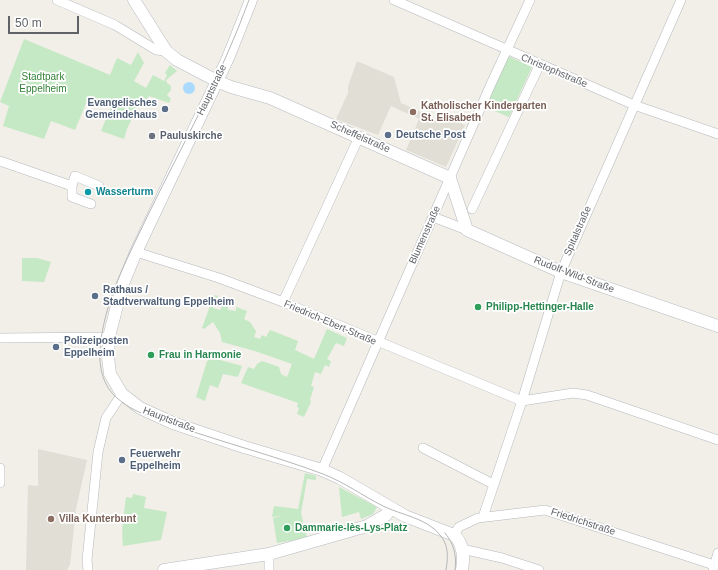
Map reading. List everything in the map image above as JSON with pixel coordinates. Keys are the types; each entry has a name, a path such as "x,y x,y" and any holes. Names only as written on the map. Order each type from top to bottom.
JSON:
{"street":[{"path":"58,0 114,25 156,50 166,51"},
{"path":"134,0 166,51"},
{"name":"Hauptstraße","path":"251,0 228,58 136,252 120,295 109,337 108,358 110,374 122,394 140,408 174,423 244,447 322,470 340,478 405,516 458,541"},
{"name":"Christophstraße","path":"394,0 634,105 718,134"},
{"name":"Blumenstraße","path":"322,470 506,50 530,0"},
{"name":"Spitalstraße","path":"483,517 522,401 561,272 681,0"},
{"name":"Scheffelstraße","path":"166,51 177,60 217,81 270,98 450,178"},
{"path":"472,209 540,64"},
{"path":"283,302 359,137"},
{"path":"0,161 72,186"},
{"path":"91,204 72,197 72,186 76,176 99,186"},
{"path":"450,178 467,230"},
{"name":"Rudolf-Wild-Straße","path":"433,217 467,230 561,272 718,326"},
{"name":"Friedrich-Ebert-Straße","path":"136,252 212,275 283,302 377,343 522,401"},
{"path":"0,338 109,337"},
{"path":"522,401 573,393 587,395 718,440"},
{"path":"88,570 87,560 98,452 106,418 122,394"},
{"path":"423,448 493,484"},
{"path":"0,468 0,483"},
{"path":"164,570 270,554 367,526 386,514 391,508"},
{"name":"Friedrichstraße","path":"458,541 459,527 467,522 483,517 545,510 713,567"},
{"path":"462,570 458,541 539,570"},
{"path":"713,567 718,553"},
{"path":"269,570 270,554"}],"shaded area":[{"name":"Katholischer Kindergarten St. Elisabeth","path":"357,61 394,77 401,103 434,118 446,116 465,125 446,167 406,150 419,119 391,106 378,135 336,119 348,93 348,86"},
{"name":"Villa Kunterbunt","path":"38,449 87,460 76,509 70,565 67,570 26,570 28,485 38,486"}],"green space":[{"name":"Stadtpark Eppelheim","path":"24,39 110,75 117,58 131,65 138,52 144,63 134,81 146,88 153,75 164,81 167,75 165,73 170,65 177,71 166,80 171,86 171,90 167,95 171,99 169,103 149,96 146,103 141,100 127,129 124,139 101,131 112,104 89,96 75,130 51,121 44,139 3,126 9,106 0,102"},
{"path":"508,56 532,67 509,117 485,107"},
{"path":"22,258 37,258 51,262 44,282 22,281"},
{"path":"214,295 218,296 213,308 220,310 223,304 228,306 228,310 236,311 236,307 247,311 244,319 250,322 256,331 254,337 260,339 262,335 266,337 270,330 298,341 295,350 314,359 327,329 347,338 344,346 336,343 327,359 331,361 329,367 325,365 321,374 315,372 311,386 314,387 310,400 311,402 304,417 297,414 299,408 297,407 298,403 241,383 248,367 254,369 257,364 262,361 279,367 281,374 287,377 292,364 255,351 222,342 220,333 213,322 204,329 202,328"},
{"path":"213,358 242,366 238,377 223,374 218,388 210,385 205,401 196,397 207,361"},
{"path":"305,473 316,476 316,480 307,479 301,513 307,538 277,543 273,518 283,516 272,517 274,506 298,509"},
{"path":"339,487 377,507 373,514 361,519 359,512 342,517"},
{"path":"133,494 146,497 144,508 167,512 161,540 123,546 122,539 126,497 132,498"}],"water":[{"path":"189,82 193,84 195,88 193,92 189,94 185,92 183,88 185,84"}],"tram line":[{"path":"249,0 214,83 147,217 117,282 102,333 100,357 101,370 105,382 112,393 123,403 152,418 323,474 383,506 421,521 435,529 443,539 447,556 446,570"},
{"path":"445,533 451,541 454,550 456,560 455,570"}],"place":[{"name":"Evangelisches Gemeindehaus","path":"165,109"},
{"name":"Katholischer Kindergarten St. Elisabeth","path":"413,112"},
{"name":"Deutsche Post","path":"388,135"},
{"name":"Pauluskirche","path":"152,136"},
{"name":"Wasserturm","path":"88,192"},
{"name":"Rathaus / Stadtverwaltung Eppelheim","path":"95,296"},
{"name":"Philipp-Hettinger-Halle","path":"478,307"},
{"name":"Polizeiposten Eppelheim","path":"56,347"},
{"name":"Frau in Harmonie","path":"151,355"},
{"name":"Feuerwehr Eppelheim","path":"122,460"},
{"name":"Villa Kunterbunt","path":"51,519"},
{"name":"Dammarie-lès-Lys-Platz","path":"287,528"}]}
